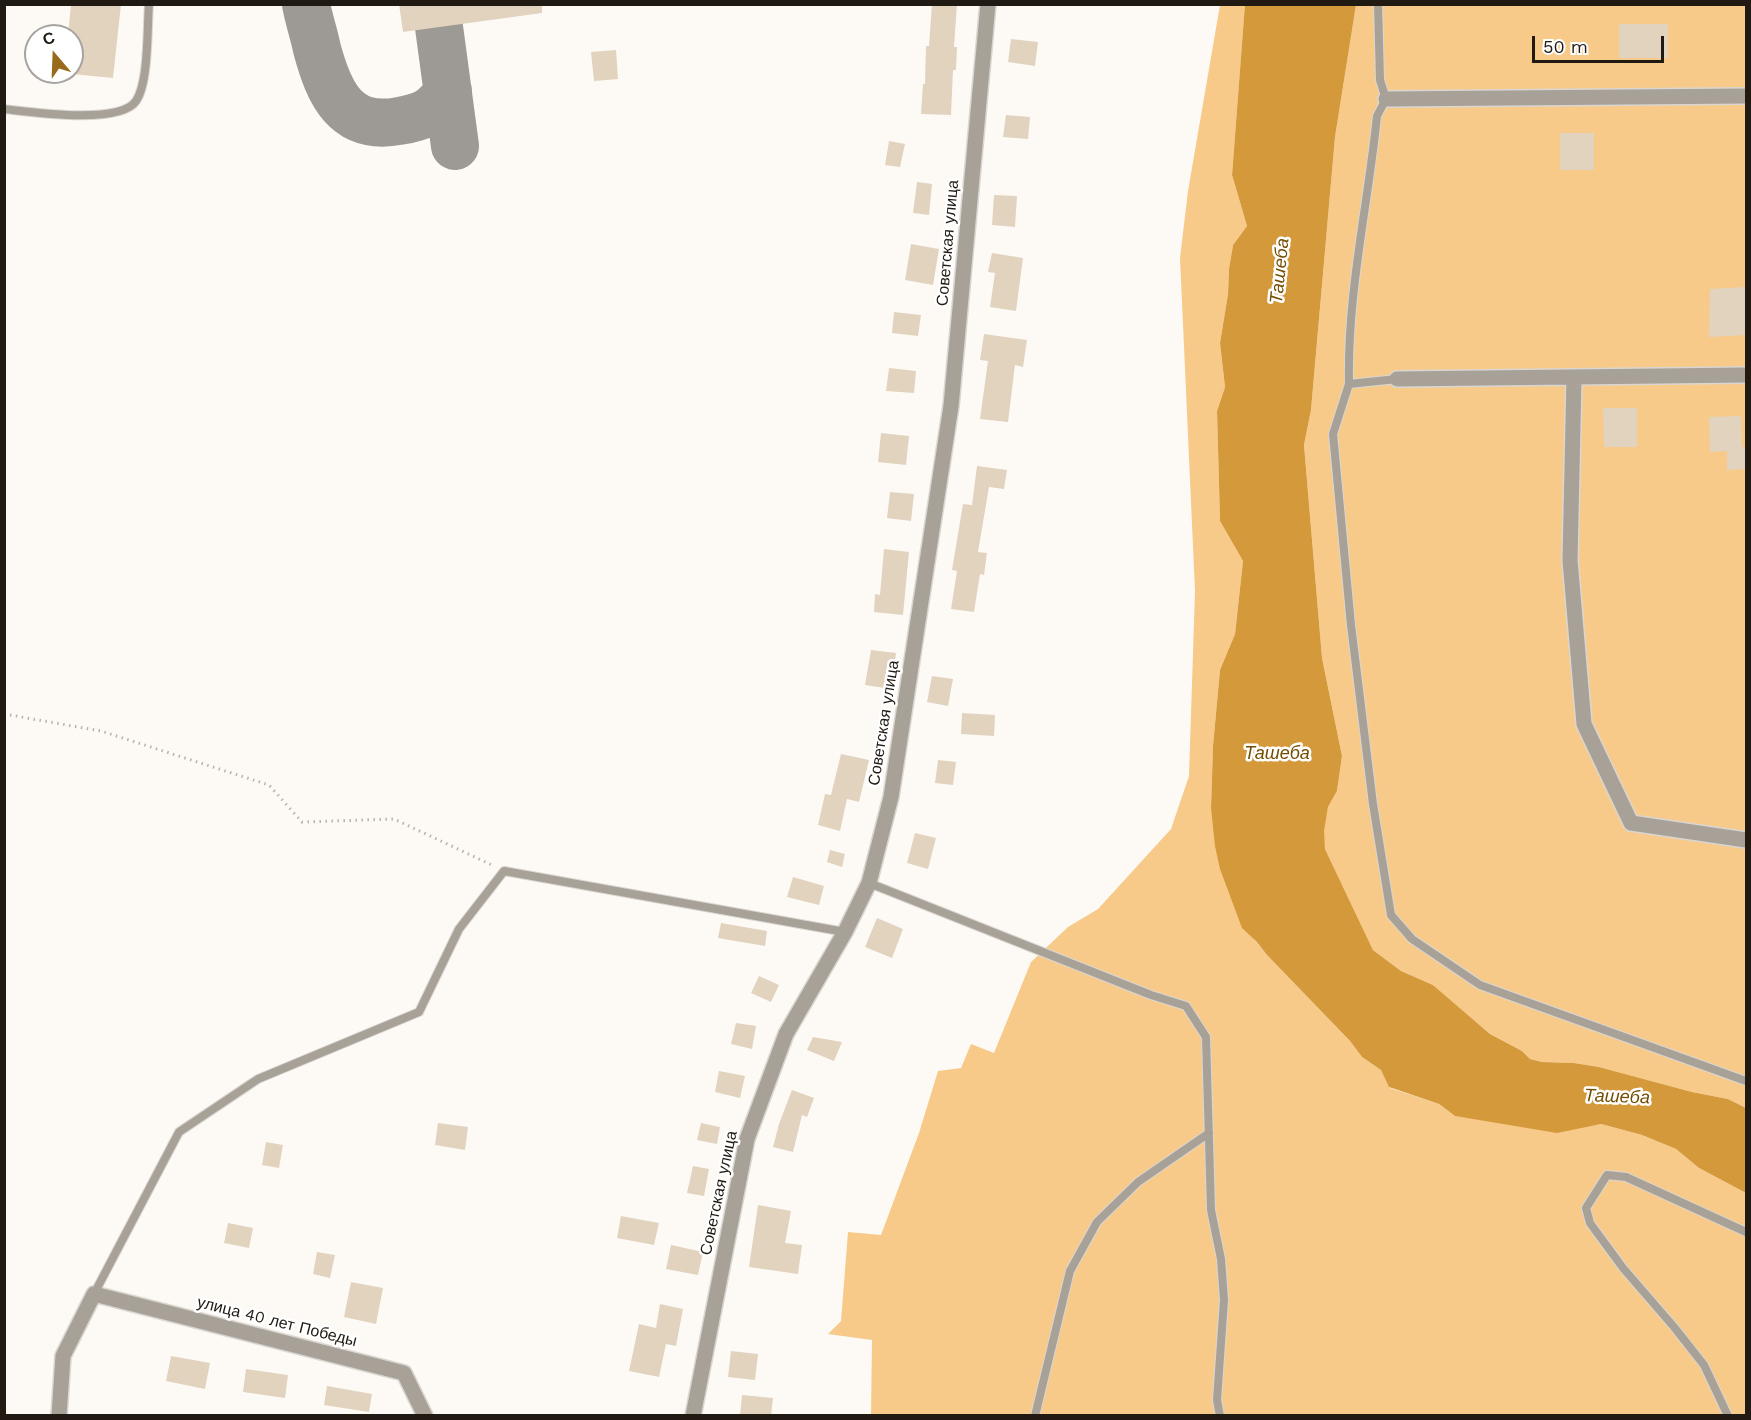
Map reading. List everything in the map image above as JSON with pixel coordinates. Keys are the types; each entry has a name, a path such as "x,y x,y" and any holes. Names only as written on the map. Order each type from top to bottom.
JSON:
{"street":[{"name":"Советская улица","path":"693,1416 747,1139 786,1034 869,883 891,797 951,406 988,4"},
{"path":"1386,99 1746,96"},
{"path":"1397,379 1746,375"},
{"path":"1574,378 1570,560 1584,724 1631,823 1746,840"},
{"path":"59,1416 63,1356 94,1294"},
{"name":"улица 40 лет Победы","path":"94,1294 404,1373 425,1416"}],"lane":[{"path":"4,109 79,116 115,113 135,103 140,92 145,66 148,4"},
{"path":"1378,4 1380,80 1386,99 1377,116 1357,260 1348,351 1349,384 1333,434 1367,759 1391,915 1412,939 1480,985 1746,1082"},
{"path":"1349,384 1397,379"},
{"path":"94,1294 179,1132 258,1079 419,1012 459,929 504,871 844,932"},
{"path":"869,883 1151,995 1186,1006 1206,1037 1211,1210 1221,1259 1224,1299 1217,1400 1220,1416"},
{"path":"1035,1416 1070,1270 1097,1222 1138,1182 1209,1134"},
{"path":"1728,1416 1704,1365 1623,1268 1590,1223 1586,1208 1607,1175 1626,1176 1746,1232"}],"path":[{"path":"4,714 101,731 269,785 302,822 394,819 504,871"}],"shaded area":[{"path":"1220,5 1245,5 1232,175 1247,226 1233,245 1220,343 1225,387 1217,411 1220,521 1243,561 1235,634 1220,670 1213,746 1211,808 1250,934 1267,955 1350,1041 1362,1057 1381,1070 1390,1088 1439,1104 1455,1116 1492,1121 1583,1127 1601,1124 1642,1135 1676,1149 1699,1168 1746,1193 1746,1415 871,1415 872,1340 828,1334 841,1321 848,1232 881,1235 919,1133 938,1071 961,1068 971,1044 994,1053 1031,962 1068,927 1098,909 1171,829 1189,776 1195,591 1180,258 1188,191"},
{"path":"1356,5 1746,5 1746,1108 1728,1099 1692,1092 1599,1067 1530,1059 1522,1051 1490,1034 1433,985 1401,971 1373,950 1325,849 1323,831 1328,807 1337,791 1342,756 1322,658 1304,445 1311,410 1335,137"}],"water":[{"name":"Ташеба","path":"1245,4 1356,5 1335,137 1311,410 1304,445 1322,658 1342,756 1337,791 1328,807 1324,831 1325,849 1373,950 1401,971 1433,985 1490,1034 1522,1051 1530,1059 1599,1067 1692,1092 1728,1099 1746,1108 1746,1193 1699,1168 1676,1149 1642,1135 1601,1124 1557,1133 1455,1116 1439,1104 1389,1087 1381,1070 1362,1057 1350,1041 1242,928 1220,869 1211,808 1213,746 1220,670 1235,634 1243,561 1220,521 1217,411 1225,387 1220,343 1228,294 1229,269 1233,245 1247,226 1232,175"}],"building":[{"path":"71,4 121,4 113,78 84,75 84,24 69,24"},
{"path":"399,4 542,4 542,13 403,32"},
{"path":"932,4 957,4 954,47 957,47 956,70 953,70 951,115 921,114"},
{"path":"1619,24 1668,24 1668,58 1619,58"},
{"path":"1011,39 1038,42 1035,66 1008,62"},
{"path":"616,50 618,79 594,81 591,52"},
{"path":"1006,115 1030,117 1028,139 1003,137"},
{"path":"1560,133 1594,133 1594,170 1560,170"},
{"path":"889,141 905,144 900,167 885,165"},
{"path":"917,182 932,184 929,215 913,213"},
{"path":"994,195 1017,196 1015,227 992,225"},
{"path":"911,244 939,249 933,285 905,280"},
{"path":"992,253 1023,258 1016,311 990,307 995,273 988,272"},
{"path":"1746,287 1746,335 1709,337 1710,289"},
{"path":"894,312 921,315 918,336 892,333"},
{"path":"984,334 1027,340 1023,367 1015,365 1008,422 980,419 988,361 980,360"},
{"path":"889,368 916,371 914,393 886,391"},
{"path":"1603,408 1637,408 1637,447 1604,447"},
{"path":"1741,416 1742,447 1746,447 1746,469 1727,470 1727,451 1710,452 1709,417"},
{"path":"881,433 909,436 906,465 878,462"},
{"path":"977,466 1007,470 1004,489 989,487 978,552 987,553 984,575 980,574 974,612 951,609 957,571 952,570 963,504 972,505"},
{"path":"890,492 914,494 911,521 887,518"},
{"path":"884,549 909,552 903,615 874,612 875,594 880,595"},
{"path":"871,650 896,653 891,689 865,685"},
{"path":"932,676 953,679 948,706 927,702"},
{"path":"962,713 995,715 994,736 961,734"},
{"path":"841,754 869,760 859,802 847,799 840,831 818,825 825,794 831,795"},
{"path":"938,760 956,762 953,785 935,783"},
{"path":"915,833 936,838 928,869 907,863"},
{"path":"830,850 845,854 842,867 827,862"},
{"path":"793,877 824,886 819,905 787,897"},
{"path":"877,918 903,929 892,958 865,947"},
{"path":"721,923 767,931 765,946 718,938"},
{"path":"759,976 779,985 771,1002 751,993"},
{"path":"736,1023 756,1026 752,1049 731,1044"},
{"path":"813,1037 842,1042 834,1061 807,1050"},
{"path":"719,1071 745,1076 740,1098 715,1092"},
{"path":"792,1090 814,1098 807,1117 802,1115 793,1152 773,1147"},
{"path":"438,1123 468,1127 465,1150 435,1145"},
{"path":"701,1123 720,1127 717,1144 697,1140"},
{"path":"266,1142 283,1145 279,1168 262,1165"},
{"path":"693,1166 709,1169 704,1196 687,1193"},
{"path":"758,1205 791,1211 785,1243 802,1245 798,1274 749,1267"},
{"path":"621,1216 659,1223 654,1245 617,1238"},
{"path":"228,1223 253,1228 249,1248 224,1243"},
{"path":"671,1245 703,1252 698,1275 666,1269"},
{"path":"317,1252 335,1255 330,1278 313,1274"},
{"path":"351,1282 383,1288 376,1324 344,1317"},
{"path":"660,1304 683,1309 676,1346 666,1344 659,1377 629,1371 639,1324 656,1328"},
{"path":"731,1351 758,1354 755,1380 728,1377"},
{"path":"171,1356 210,1363 205,1389 166,1381"},
{"path":"246,1369 288,1375 285,1398 243,1392"},
{"path":"327,1386 372,1394 369,1412 324,1405"},
{"path":"742,1395 773,1398 771,1416 740,1416"}],"taxiway":[{"path":"306,4 327,80 342,105 352,114 380,123 399,121 422,115 433,109 448,91"},
{"path":"439,27 455,146"}]}
